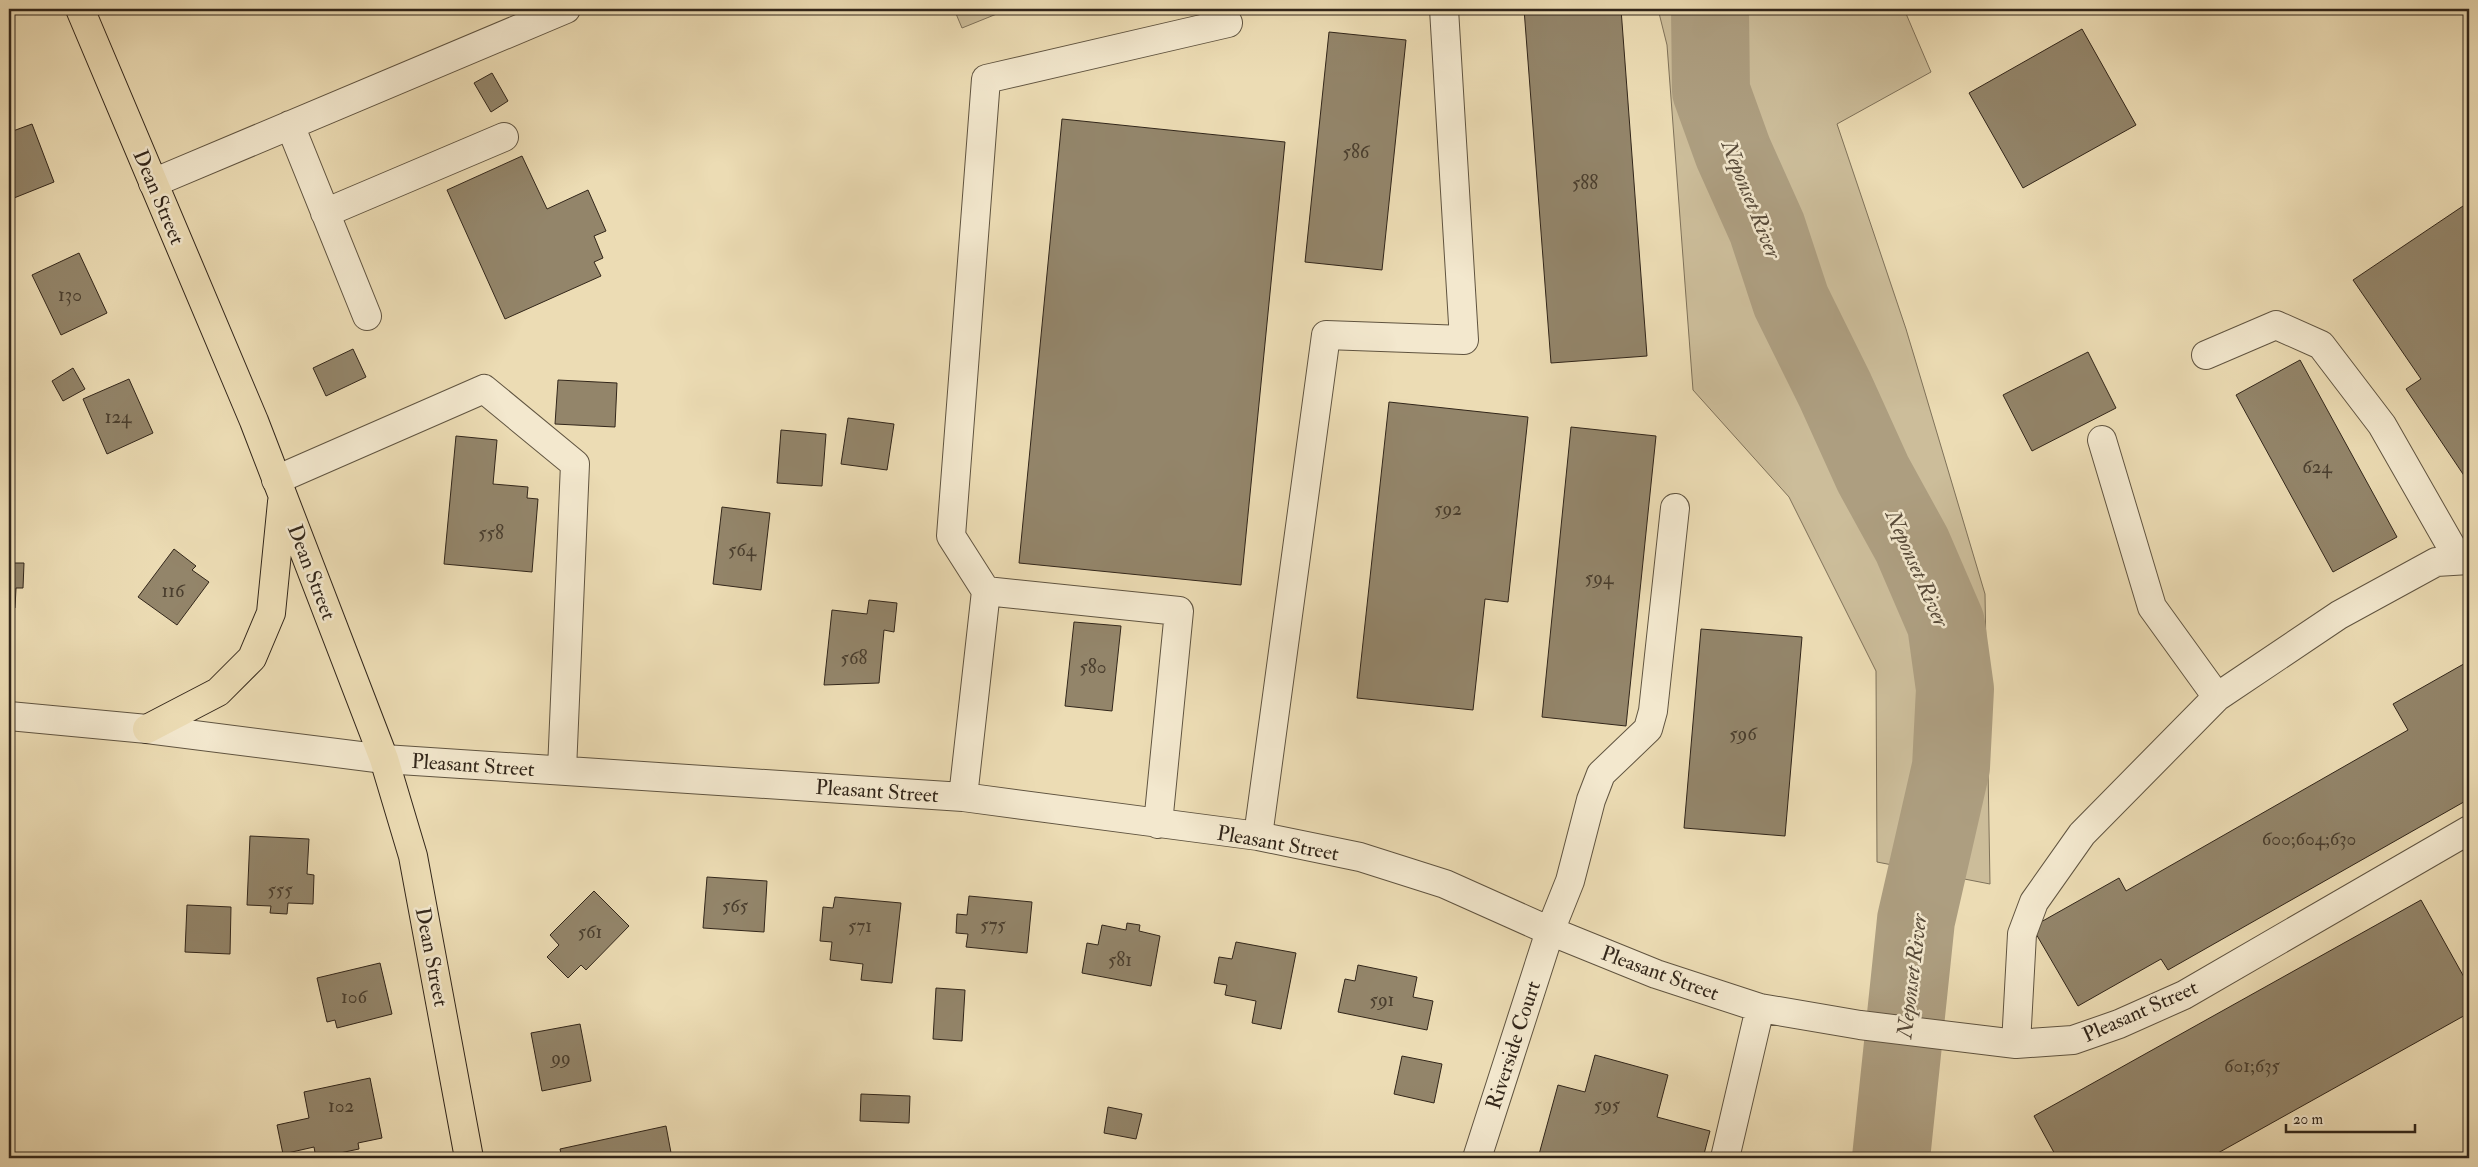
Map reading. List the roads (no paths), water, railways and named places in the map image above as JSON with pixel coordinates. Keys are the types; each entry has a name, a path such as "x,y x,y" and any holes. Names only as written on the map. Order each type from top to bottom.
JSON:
{"main road":[{"name":"Dean Street","path":"80,9 254,421 384,759 413,856 469,1158"},
{"path":"147,728 218,692 252,658 271,613 279,489"}],"street":[{"path":"153,183 565,9"},
{"path":"1258,836 1326,335 1464,340 1444,9"},
{"path":"963,797 986,591 951,536 986,79 1228,23"},
{"path":"290,125 367,316"},
{"path":"325,213 504,137"},
{"path":"2016,1044 2022,934 2034,902 2082,834 2217,697 2339,615 2436,562 2464,560 2382,425 2321,345 2276,325 2206,354"},
{"path":"279,489 484,389 575,464 562,770"},
{"path":"2102,440 2152,607 2217,697"},
{"name":"Riverside Court","path":"1477,1158 1550,931 1570,881 1591,800 1601,774 1648,729 1653,711 1675,508"},
{"path":"986,591 1178,612 1158,824"},
{"name":"Pleasant Street","path":"9,716 147,728 384,759 963,797 1258,836 1360,857 1445,884 1550,931 1656,974 1760,1008 1860,1025 1962,1039 2016,1044 2073,1040 2119,1024 2184,994 2469,830"},
{"path":"1724,1158 1760,1008"}],"waterway":[{"name":"Neponset River","path":"1710,9 1711,91 1733,152 1767,228 1791,301 1835,390 1873,474 1912,545 1946,624 1955,689 1951,767 1916,920 1891,1158"}]}
